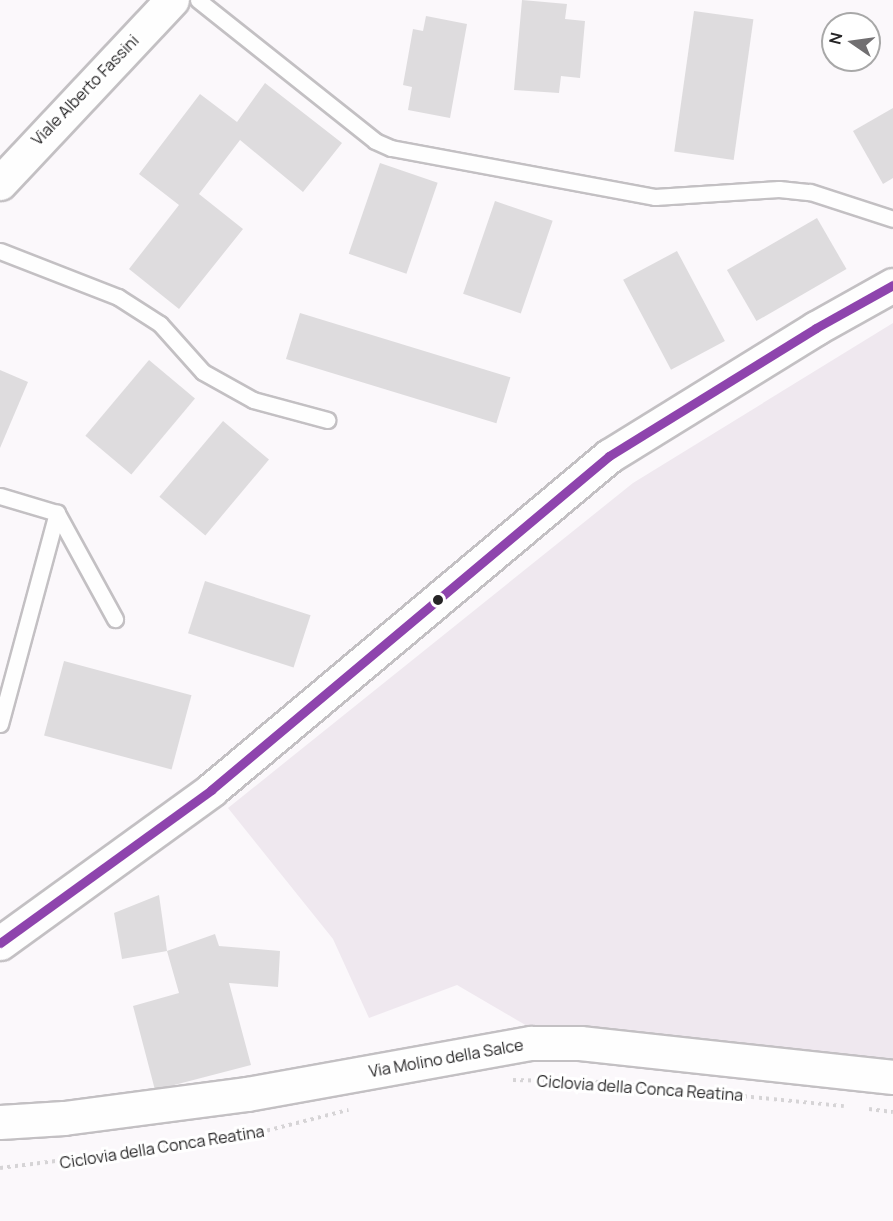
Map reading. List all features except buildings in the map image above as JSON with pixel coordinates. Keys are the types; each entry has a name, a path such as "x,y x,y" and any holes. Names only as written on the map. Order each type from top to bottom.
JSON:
{"main road":[{"name":"Viale Alberto Fassini","path":"0,183 172,0"},
{"path":"0,943 211,790 609,456 816,328 893,285"},
{"name":"Via Molino della Salce","path":"0,1122 64,1118 247,1094 531,1043 580,1043 893,1077"}],"lane":[{"path":"198,0 375,141 391,148 655,197 779,189 810,192 893,219"},
{"path":"0,251 118,297 160,324 203,372 253,400 327,420"},
{"path":"0,496 57,513 115,619"},
{"path":"0,724 57,513"}],"path":[{"name":"Ciclovia della Conca Reatina","path":"502,1082 602,1082 849,1106"},
{"name":"Ciclovia della Conca Reatina","path":"0,1168 238,1138 327,1118 360,1105"},
{"path":"861,1107 893,1112"}],"shaded area":[{"path":"893,323 893,1063 534,1030 457,985 369,1018 333,939 228,808 633,483"}],"transit line":[{"path":"0,943 211,790 609,456 816,328 893,285"}]}
